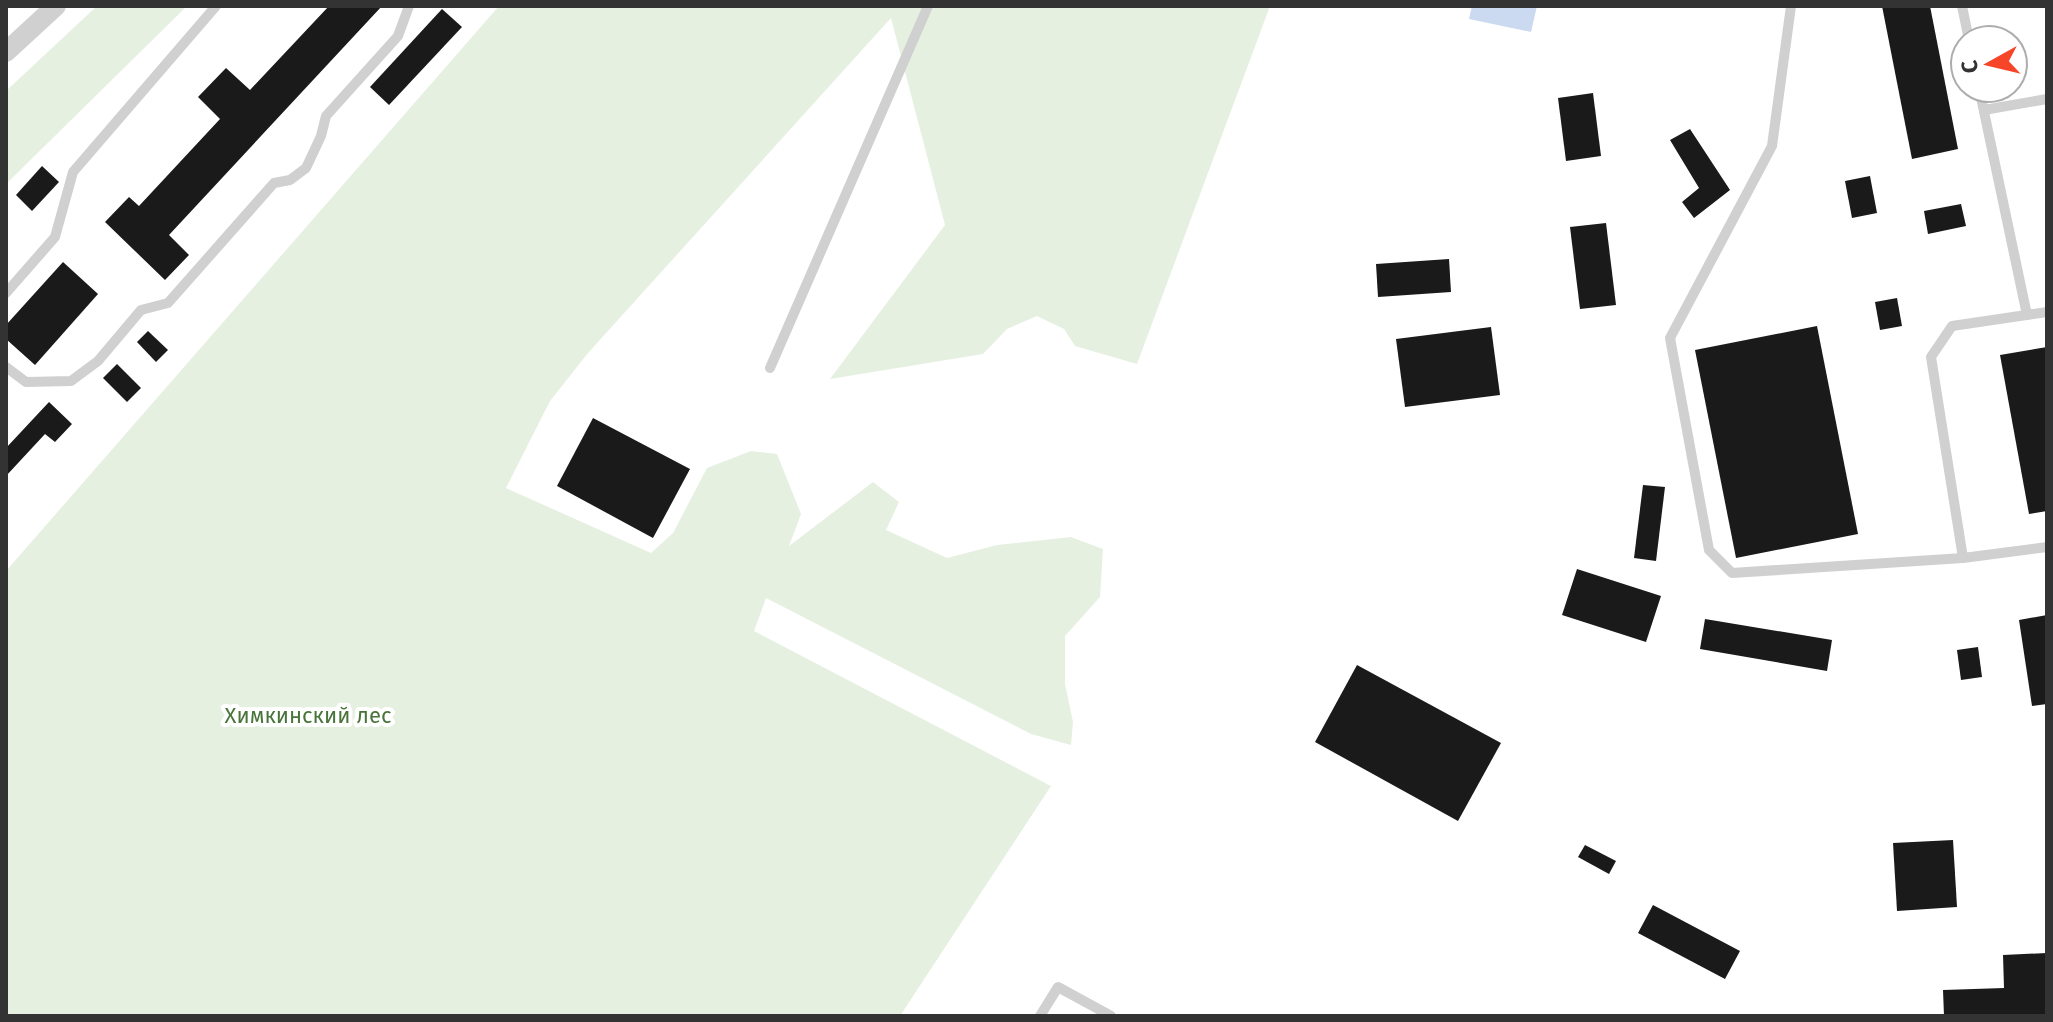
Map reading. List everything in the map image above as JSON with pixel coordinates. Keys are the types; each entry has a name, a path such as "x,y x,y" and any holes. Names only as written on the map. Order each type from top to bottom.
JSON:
{"street":[{"path":"6,52 56,6"}],"lane":[{"path":"6,293 55,237 73,172 216,6"},
{"path":"6,367 26,382 71,381 98,361 141,310 168,303 274,183 290,180 306,168 321,136 326,116 398,36 409,6"},
{"path":"770,368 928,6"},
{"path":"1791,6 1772,146 1670,338 1709,550 1732,573 1963,558 2047,547"},
{"path":"1984,110 2047,99"},
{"path":"1983,104 2027,315"},
{"path":"1963,558 1931,357 1952,326 2047,312"},
{"path":"1040,1016 1058,987 1111,1016"}],"green space":[{"path":"97,6 187,6 6,184 6,91"},
{"name":"Химкинский лес","path":"499,6 1270,6 1137,364 1075,346 1064,329 1037,316 1007,329 983,354 830,379 945,225 891,18 588,353 550,401 506,488 651,553 673,533 707,468 751,451 777,454 801,514 789,546 873,482 899,502 886,530 947,558 997,545 1071,537 1103,549 1100,597 1065,636 1065,684 1073,722 1071,745 1031,734 766,598 754,631 1051,786 900,1016 6,1016 6,571"}],"water":[{"path":"1472,6 1537,6 1531,32 1469,19"}],"building":[{"path":"329,6 382,6 169,235 189,255 165,280 105,222 129,197 139,206 220,119 198,97 226,68 250,90"},
{"path":"1882,6 1930,6 1958,149 1912,159"},
{"path":"442,9 462,27 389,105 370,87"},
{"path":"1593,93 1601,156 1566,161 1558,98"},
{"path":"1690,129 1730,190 1694,218 1682,202 1699,188 1670,140"},
{"path":"42,166 59,182 32,211 16,195"},
{"path":"1870,176 1877,213 1852,218 1845,181"},
{"path":"1961,204 1966,226 1928,234 1924,211"},
{"path":"1606,223 1616,305 1580,309 1570,227"},
{"path":"1449,259 1451,292 1378,297 1376,264"},
{"path":"63,262 98,294 35,365 6,339 6,325"},
{"path":"1897,298 1902,326 1880,330 1875,302"},
{"path":"1817,326 1858,534 1736,558 1695,350"},
{"path":"1491,327 1500,395 1405,407 1396,339"},
{"path":"148,331 168,350 156,362 137,342"},
{"path":"2047,347 2047,511 2029,514 2000,355"},
{"path":"117,364 141,388 127,402 103,378"},
{"path":"49,402 72,424 55,442 45,434 6,476 6,448"},
{"path":"593,418 690,469 653,538 557,486"},
{"path":"1643,485 1665,487 1656,561 1634,558"},
{"path":"1577,569 1661,596 1646,642 1562,615"},
{"path":"2047,615 2047,704 2032,706 2019,620"},
{"path":"1705,619 1832,640 1827,671 1700,649"},
{"path":"1978,647 1982,677 1961,680 1957,650"},
{"path":"1357,665 1501,743 1458,821 1315,742"},
{"path":"1953,840 1957,907 1897,911 1893,843"},
{"path":"1585,845 1616,861 1609,874 1578,857"},
{"path":"1653,905 1740,951 1725,979 1638,933"},
{"path":"2047,953 2047,1016 1944,1016 1943,990 2004,988 2003,955"}]}
